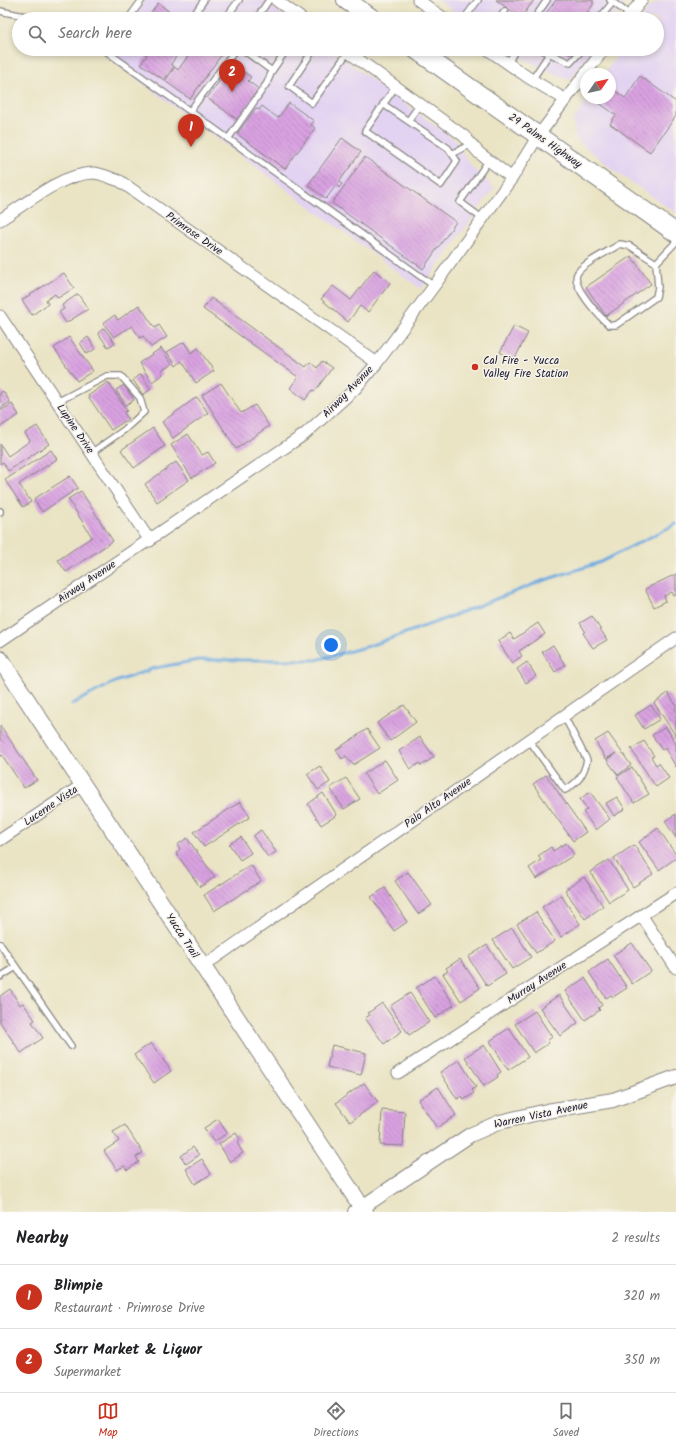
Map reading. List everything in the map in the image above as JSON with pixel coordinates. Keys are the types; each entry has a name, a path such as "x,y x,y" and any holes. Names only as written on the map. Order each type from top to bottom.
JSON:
{"main road":[{"path":"346,0 363,12"},
{"name":"29 Palms Highway","path":"425,56 676,233"},
{"name":"Yucca Trail","path":"0,659 361,1211"}],"street":[{"path":"276,0 292,12"},
{"path":"418,0 435,12"},
{"path":"632,12 642,0"},
{"path":"354,56 464,136 489,160 512,178"},
{"path":"497,56 532,80 566,100"},
{"name":"Airway Avenue","path":"0,641 150,541 305,434 354,390 377,363 434,286 512,178 538,136 599,56"},
{"name":"Primrose Drive","path":"0,220 59,182 77,175 95,173 120,181 377,363"},
{"name":"Lupine Drive","path":"0,316 150,541"},
{"name":"Palo Alto Avenue","path":"202,967 675,638"},
{"name":"Lucerne Vista","path":"0,840 82,785"},
{"name":"Murray Avenue","path":"398,1073 676,893"},
{"path":"642,916 676,968"},
{"name":"Warren Vista Avenue","path":"361,1211 470,1135 500,1122 614,1100 676,1077"}],"lane":[{"path":"133,12 142,0"},
{"path":"196,12 204,0"},
{"path":"230,12 239,0"},
{"path":"261,12 269,0"},
{"path":"469,12 478,0"},
{"path":"539,12 547,0"},
{"path":"604,12 611,1 623,12"},
{"path":"0,11 12,13"},
{"path":"113,56 434,286"},
{"path":"190,111 231,56"},
{"path":"252,56 272,71"},
{"path":"228,139 267,83 281,56"},
{"path":"309,56 289,86 312,103 342,56"},
{"path":"508,64 512,56"},
{"path":"532,80 549,56"},
{"path":"554,56 570,63 576,56"},
{"path":"383,104 448,148 457,161 441,185 365,131 383,104 396,86"},
{"path":"408,121 420,104"},
{"path":"452,154 471,144"},
{"path":"483,219 460,202 489,160"},
{"path":"656,264 630,246 620,244 586,265 577,274 576,281 578,288 598,315 609,326 616,325 656,297 658,287 656,264 676,242"},
{"path":"57,402 107,376 121,376 140,398 144,412 124,430 91,453"},
{"path":"529,740 565,790 572,786 582,776 587,760 564,716"},
{"path":"0,944 72,1046"},
{"path":"0,977 16,967"}],"shaded area":[{"path":"145,0 263,0 279,12 137,12"},
{"path":"438,0 627,0 618,12 455,12"},
{"path":"662,0 676,0 676,213 615,171 576,139 573,121 584,104 616,104 616,68 608,68 616,56 664,56 664,12 646,12 649,7"},
{"path":"106,56 340,56 455,140 471,166 494,188 421,289"},
{"path":"517,56 587,56 570,80"}],"building":[{"path":"496,0 534,0 525,12 513,12"},
{"path":"556,0 593,0 593,5 588,12 547,12"},
{"path":"158,3 170,12 152,12"},
{"path":"146,56 176,56 171,64 174,66 164,80 141,64"},
{"path":"188,56 221,56 190,99 165,81 175,67 178,70"},
{"path":"232,64 251,77 248,81 260,90 238,120 207,98"},
{"path":"640,76 676,102 676,116 650,152 610,124 616,115 601,104 616,104 616,91 625,98"},
{"path":"289,103 314,121 311,125 315,128 285,169 237,134 256,108 259,110 262,106 278,118"},
{"path":"342,138 361,152 339,182 342,184 339,188 336,185 326,199 308,185"},
{"path":"365,157 456,222 423,269 332,203"},
{"path":"631,256 651,284 606,316 586,287"},
{"path":"374,270 390,283 368,312 360,306 348,322 321,299 333,286 351,300"},
{"path":"64,273 74,288 58,298 55,294 46,300 48,304 32,315 22,300"},
{"path":"78,294 88,309 66,323 59,312 64,309 62,305"},
{"path":"211,298 306,367 310,362 317,368 322,361 332,368 315,391 313,390 305,400 290,388 298,377 203,309"},
{"path":"139,305 155,328 159,325 167,337 151,347 143,336 140,338 132,326 114,337 103,323 115,315 118,320"},
{"path":"514,326 528,333 514,360 500,352"},
{"path":"104,328 115,343 108,347 98,333"},
{"path":"69,337 93,371 77,381 54,348"},
{"path":"88,337 95,349 87,354 80,343"},
{"path":"184,342 191,353 198,348 214,371 196,383 182,361 176,366 167,352"},
{"path":"161,348 172,364 161,371 163,374 152,382 139,363"},
{"path":"141,374 151,389 143,395 133,380"},
{"path":"108,382 127,411 124,412 128,419 111,430 88,396"},
{"path":"221,383 241,413 255,405 269,426 236,449 202,395"},
{"path":"124,385 134,400 125,405 116,390"},
{"path":"3,391 10,402 0,409 0,393"},
{"path":"197,397 208,413 173,438 162,422"},
{"path":"12,404 19,415 0,427 0,411"},
{"path":"37,426 49,444 8,471 3,462 0,464 0,444 8,456 30,441 25,433"},
{"path":"153,428 165,446 134,468 121,450"},
{"path":"188,434 202,455 208,452 215,463 192,478 171,445"},
{"path":"51,450 57,459 19,484 31,502 23,507 5,480"},
{"path":"176,462 189,480 157,502 145,484"},
{"path":"70,476 78,488 42,512 34,499"},
{"path":"81,491 113,541 66,572 58,560 92,537 68,499"},
{"path":"676,574 676,595 674,596 672,592 664,596 666,601 654,607 645,589"},
{"path":"592,616 607,640 593,648 583,633 585,631 580,623"},
{"path":"538,623 545,634 519,651 522,656 512,663 498,641 510,633 514,639"},
{"path":"553,645 565,665 555,672 542,652"},
{"path":"527,662 536,676 526,683 517,669"},
{"path":"668,693 676,705 676,736 654,703"},
{"path":"404,705 416,722 390,741 377,723"},
{"path":"651,705 660,719 644,729 635,715"},
{"path":"0,725 37,780 24,788 2,755 0,757"},
{"path":"666,727 676,744 676,767 665,748 662,750 652,735"},
{"path":"367,729 380,748 353,765 346,756 342,759 336,750"},
{"path":"608,733 631,765 618,775 607,760 616,753 606,759 595,741"},
{"path":"420,737 434,757 421,766 420,763 410,769 399,751"},
{"path":"644,741 654,756 651,757 656,765 659,763 669,778 656,787 631,749"},
{"path":"385,760 398,780 377,794 364,774"},
{"path":"320,766 330,782 318,790 307,774"},
{"path":"632,767 649,794 634,803 617,777"},
{"path":"546,775 586,832 573,841 533,784"},
{"path":"346,778 360,799 344,809 330,788"},
{"path":"590,792 610,819 596,830 583,812 587,809 580,799"},
{"path":"323,793 337,815 321,825 308,804"},
{"path":"617,797 625,809 614,816 606,803"},
{"path":"240,802 250,817 204,847 194,832"},
{"path":"676,814 676,838 665,821"},
{"path":"658,828 676,855 676,858 659,870 639,842"},
{"path":"261,830 276,852 268,857 253,836"},
{"path":"241,837 251,853 240,860 229,844"},
{"path":"187,838 215,877 200,887 176,853 180,849 177,845"},
{"path":"566,843 574,855 536,879 529,868 541,860 538,856 551,847 553,851"},
{"path":"634,845 653,874 633,887 614,858"},
{"path":"609,860 628,890 609,902 590,872"},
{"path":"251,865 261,881 214,911 204,895"},
{"path":"408,872 432,905 418,914 395,881"},
{"path":"584,877 603,906 585,919 565,890"},
{"path":"385,888 407,922 394,931 371,897"},
{"path":"561,895 580,924 561,937 542,907"},
{"path":"536,912 555,941 536,953 517,924"},
{"path":"512,928 531,957 512,969 493,940"},
{"path":"632,943 651,971 632,984 613,955"},
{"path":"487,945 506,974 487,986 468,957"},
{"path":"460,959 480,988 461,1001 443,974 448,971 446,968"},
{"path":"608,959 627,988 613,997 611,995 606,998 589,972"},
{"path":"435,976 454,1005 435,1018 416,988"},
{"path":"585,978 602,1005 598,1008 600,1010 585,1020 565,991"},
{"path":"10,989 20,1005 23,1003 35,1020 32,1022 43,1038 21,1053 0,1022 0,996"},
{"path":"410,993 429,1022 409,1035 390,1006"},
{"path":"559,995 578,1023 560,1036 540,1008"},
{"path":"382,1003 402,1031 384,1044 365,1018 370,1015 368,1013"},
{"path":"535,1011 552,1037 547,1041 549,1043 534,1053 515,1024"},
{"path":"509,1028 528,1057 508,1070 490,1041"},
{"path":"151,1043 171,1071 154,1083 134,1055"},
{"path":"332,1045 366,1053 361,1075 327,1067"},
{"path":"484,1045 501,1072 497,1075 498,1077 484,1086 465,1057"},
{"path":"459,1060 476,1087 472,1090 474,1093 464,1100 462,1096 457,1099 440,1072"},
{"path":"364,1083 378,1102 350,1122 336,1103"},
{"path":"438,1087 456,1115 437,1128 418,1100"},
{"path":"382,1110 405,1112 403,1146 380,1145"},
{"path":"218,1119 227,1133 214,1142 204,1128"},
{"path":"125,1125 143,1153 136,1157 139,1162 127,1170 124,1166 117,1170 104,1151 119,1141 113,1132"},
{"path":"236,1133 240,1140 237,1143 243,1153 230,1162 219,1144"},
{"path":"193,1147 199,1155 186,1164 181,1156"},
{"path":"202,1159 211,1174 195,1184 186,1169"}],"waterway":[{"path":"72,704 115,682 155,668 199,660 316,660 366,647 442,620 542,581 601,562 676,524"}],"place":[{"name":"Starr Market & Liquor","path":"232,92"},
{"name":"Blimpie","path":"191,147"},
{"name":"Cal Fire - Yucca Valley Fire Station","path":"475,367"}]}
